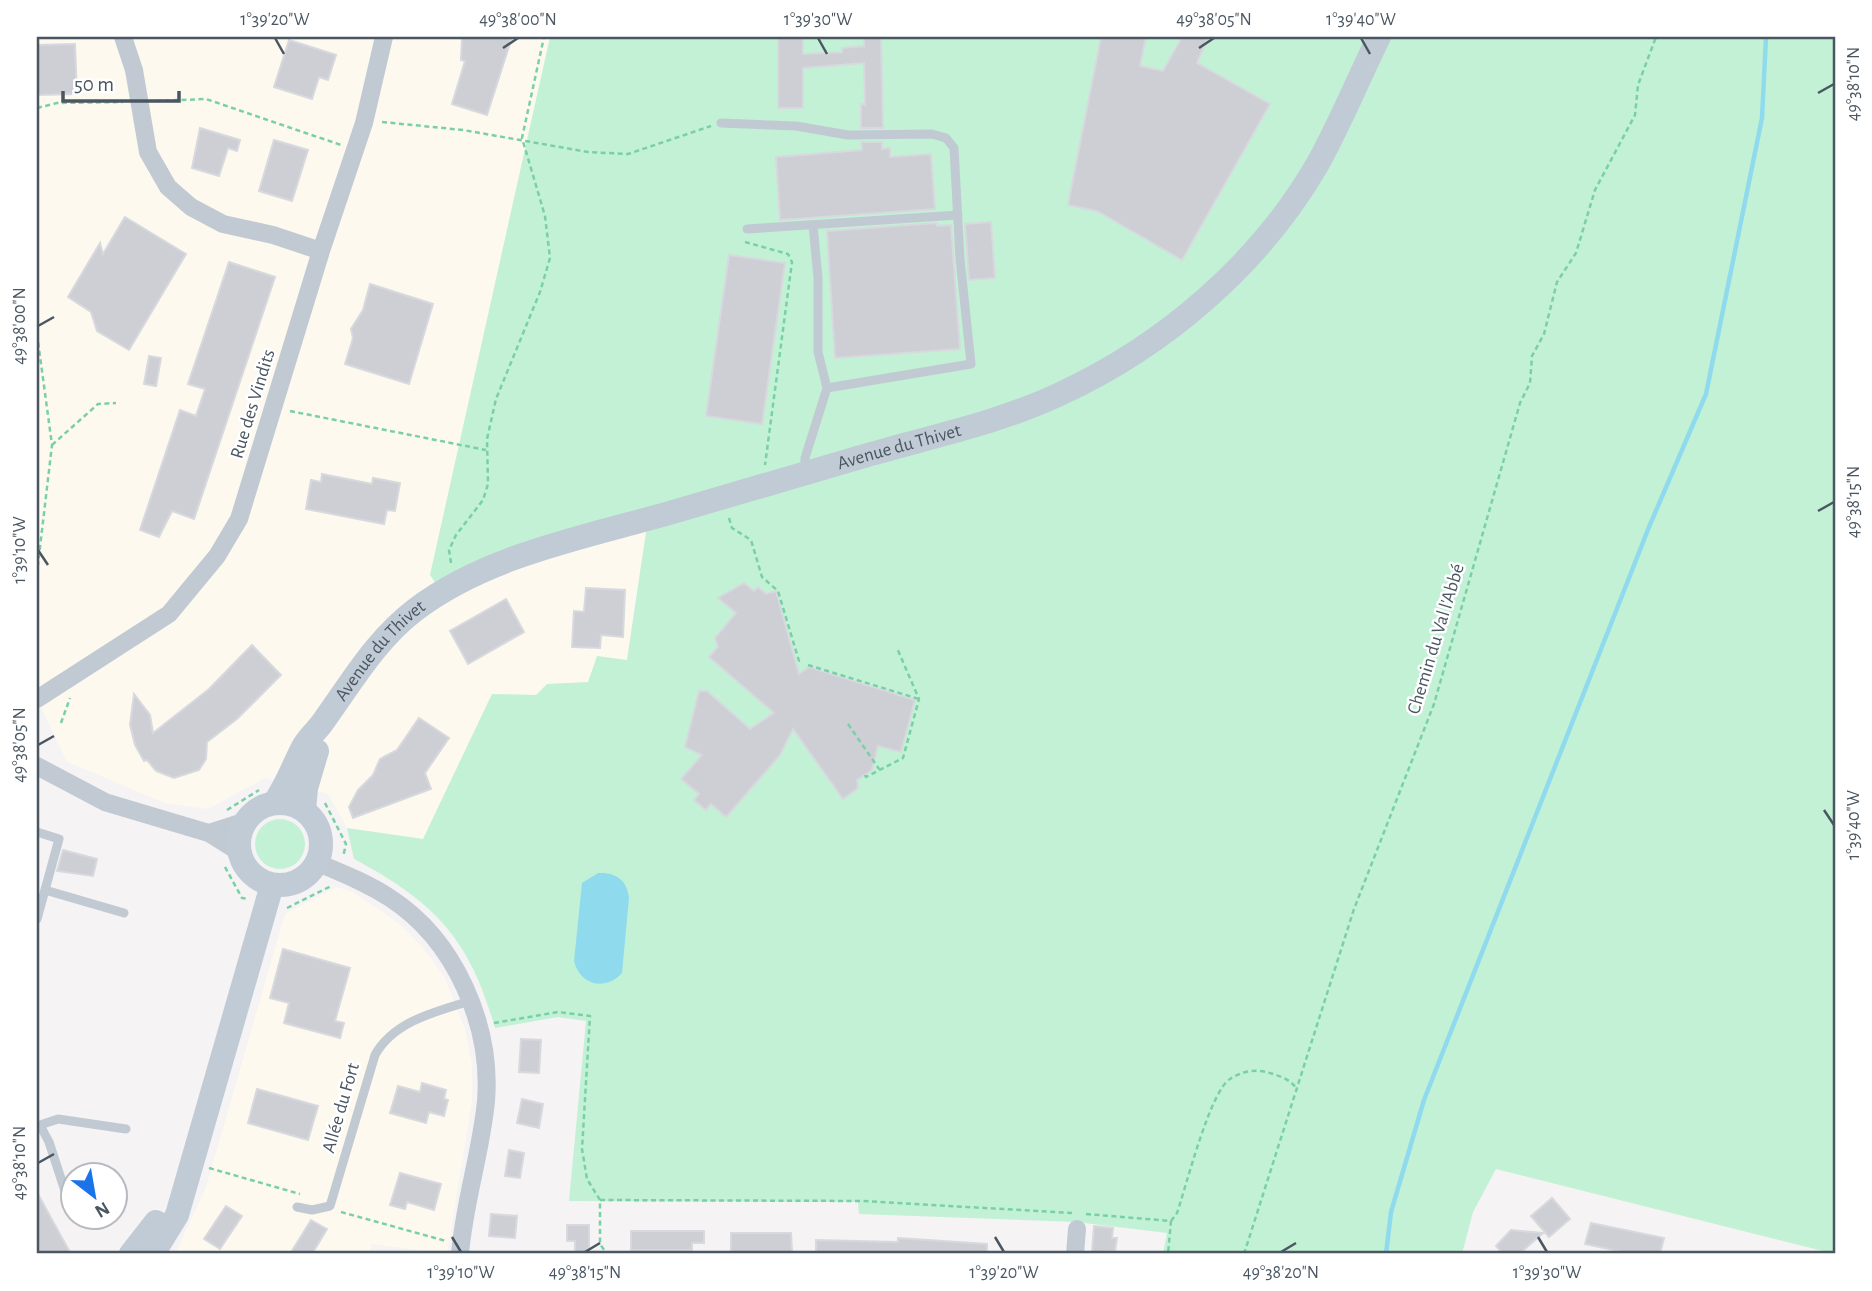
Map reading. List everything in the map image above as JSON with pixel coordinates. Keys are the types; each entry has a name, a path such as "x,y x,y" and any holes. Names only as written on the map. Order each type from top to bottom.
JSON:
{"main road":[{"name":"Avenue du Thivet","path":"274,803 288,783 303,746 323,723 359,667 412,612 457,582 548,548 993,419 1059,394 1116,365 1159,336 1200,304 1275,225 1316,166 1379,37"},
{"name":"Avenue du Thivet","path":"314,805 306,788 323,723"},
{"path":"274,803 314,805 327,867 298,882 272,885 253,876 231,857 246,821 258,810 274,803"},
{"path":"153,1254 177,1215 182,1189 193,1162 272,885"},
{"path":"131,1254 167,1203 182,1189"}],"street":[{"path":"123,37 134,70 148,152 168,187 191,208 223,225 273,235 321,251"},
{"name":"Rue des Vindits","path":"37,699 169,614 191,590 239,519 321,251 364,123 384,37"},
{"path":"37,766 112,805 209,833 231,857"},
{"path":"209,833 246,821"},
{"path":"327,867 391,898 418,921 452,960 470,1001 486,1062 486,1101 460,1254"},
{"path":"1075,1254 1077,1229"}],"lane":[{"path":"721,123 796,127 848,135 932,134 946,138 954,148 971,364 827,388"},
{"path":"747,229 958,215"},
{"path":"806,473 805,458 827,388 818,352 818,278 813,225"},
{"path":"37,832 59,839 37,919"},
{"path":"45,890 124,913"},
{"name":"Allée du Fort","path":"297,1207 312,1210 330,1206 374,1055 382,1043 401,1027 429,1013 470,1001"},
{"path":"60,1176 49,1142 38,1126 58,1119 126,1129"}],"path":[{"path":"457,582 449,550 456,535 483,500 490,466 486,450 496,399 540,292 550,258 545,216 522,138 544,37"},
{"name":"Chemin du Val l'Abbé","path":"1244,1254 1354,909 1434,704 1520,403 1530,383 1532,356 1544,334 1557,282 1576,253 1595,190 1635,115 1638,85 1656,37"},
{"path":"151,102 206,99 341,145"},
{"path":"37,108 57,103 130,104"},
{"path":"364,123 414,123 522,138 588,152 628,154 721,123"},
{"path":"747,229 741,236 750,246 788,254 792,262 762,486"},
{"path":"37,334 52,445 37,573"},
{"path":"52,445 98,404 116,403"},
{"path":"275,407 486,450"},
{"path":"727,511 732,527 751,540 762,577 778,591 799,661 797,663"},
{"path":"865,775 866,777 902,758 919,699 897,648"},
{"path":"808,665 919,699"},
{"path":"61,723 64,717"},
{"path":"848,724 879,769"},
{"path":"281,912 329,888 327,867 346,844 314,805"},
{"path":"231,857 242,898 251,900"},
{"path":"478,1026 558,1012 590,1016 582,1149 587,1179 600,1200 600,1244 607,1254"},
{"path":"1168,1254 1171,1221 1177,1213 1212,1105 1229,1079 1255,1070 1283,1078 1293,1083 1297,1090"},
{"path":"204,1177 210,1156"},
{"path":"600,1200 863,1201 1171,1221"}],"shaded area":[{"path":"37,37 550,37 430,575 648,518 627,660 588,682 547,684 536,695 492,694 423,839 347,828 328,794 265,778 208,809 165,803 67,762 37,699"},
{"path":"336,887 351,891 381,911 402,926 424,949 445,978 465,1029 472,1064 472,1102 447,1254 372,1244 370,1254 175,1254 206,1187 285,914"}],"green space":[{"path":"550,37 1835,37 1835,1254 1496,1169 1473,1212 1462,1254 1163,1254 1167,1233 1076,1222 859,1214 858,1202 569,1201 586,1021 558,1017 495,1028 474,970 446,926 407,891 354,859 347,828 423,839 492,694 536,695 547,684 588,682 597,656 627,660 648,519 441,591 430,575"},
{"path":"280,819 298,826 305,844 298,862 280,869 262,862 255,844 262,826"}],"water":[{"path":"598,873 620,878 626,886 629,898 622,973 616,979 601,984 588,981 582,976 574,961 582,883"}],"building":[{"path":"462,37 512,37 487,115 452,104 465,61 461,60"},
{"path":"778,37 803,37 803,54 842,52 842,48 864,46 864,37 881,37 883,128 861,128 861,104 865,105 864,63 803,68 803,108 778,108"},
{"path":"1101,37 1146,37 1140,66 1163,71 1182,37 1208,37 1197,63 1270,104 1182,260 1097,211 1068,205"},
{"path":"289,40 336,55 328,80 319,77 312,99 274,87"},
{"path":"75,44 77,94 37,95 37,45"},
{"path":"200,128 240,140 237,151 228,148 219,176 192,168"},
{"path":"274,140 308,150 292,201 259,191"},
{"path":"861,142 882,142 882,149 890,148 890,157 931,154 935,209 780,220 776,157 862,150"},
{"path":"125,217 186,254 129,350 97,331 91,312 68,297 100,243 103,254"},
{"path":"991,222 995,278 969,280 965,224"},
{"path":"936,223 937,226 951,225 960,349 835,358 827,231"},
{"path":"729,255 785,263 762,424 706,416"},
{"path":"229,262 275,277 194,519 172,511 159,537 140,530 180,410 196,416 205,389 188,384"},
{"path":"370,284 433,304 409,384 345,364 353,338 351,329 363,310"},
{"path":"149,356 161,358 156,386 144,384"},
{"path":"322,474 372,484 373,478 400,483 395,511 387,510 384,524 306,509 311,480 321,482"},
{"path":"744,583 754,591 758,587 766,594 776,591 799,674 809,667 915,700 901,752 878,746 872,770 857,780 858,788 843,799 793,729 780,755 726,817 711,804 706,810 694,800 699,794 681,779 702,755 685,747 699,691 707,691 750,729 774,713 709,657 718,647 715,638 736,613 718,598"},
{"path":"586,588 625,590 623,637 601,635 600,648 572,647 574,611 584,612"},
{"path":"506,599 524,632 468,664 450,631"},
{"path":"252,645 281,675 237,719 207,742 206,759 199,770 174,778 156,771 147,760 144,761 135,745 130,725 134,694 150,715 153,733 209,689"},
{"path":"419,718 449,738 425,773 431,789 353,818 349,807 358,790 373,775 380,759 397,750"},
{"path":"63,850 97,859 93,876 57,871"},
{"path":"283,949 350,968 335,1021 344,1023 340,1038 284,1023 289,1003 270,998"},
{"path":"521,1039 541,1040 539,1073 519,1072"},
{"path":"422,1083 446,1090 444,1099 448,1100 444,1116 429,1112 426,1123 390,1113 398,1086 420,1092"},
{"path":"257,1089 318,1106 308,1140 248,1123"},
{"path":"522,1099 543,1104 539,1128 517,1123"},
{"path":"509,1150 524,1153 520,1178 505,1176"},
{"path":"400,1173 441,1184 434,1210 407,1202 405,1209 390,1205"},
{"path":"37,1192 51,1218 71,1254 37,1254"},
{"path":"1552,1198 1570,1219 1549,1237 1531,1216"},
{"path":"226,1206 242,1216 220,1249 204,1239"},
{"path":"491,1214 517,1216 515,1238 489,1236"},
{"path":"311,1220 327,1229 312,1254 290,1254"},
{"path":"1591,1223 1664,1238 1660,1254 1632,1254 1585,1244"},
{"path":"567,1225 589,1225 589,1254 575,1254 575,1241 567,1241"},
{"path":"1094,1226 1113,1228 1112,1238 1117,1238 1115,1251 1092,1252"},
{"path":"1511,1230 1543,1233 1519,1254 1503,1254 1496,1246"},
{"path":"631,1231 704,1231 704,1243 692,1243 692,1250 631,1250"},
{"path":"731,1233 791,1233 792,1252 731,1252"},
{"path":"898,1238 987,1244 987,1254 816,1254 816,1240 898,1242"}],"waterway":[{"path":"1386,1254 1391,1212 1424,1100 1649,527 1706,394 1762,118 1766,37"}]}
